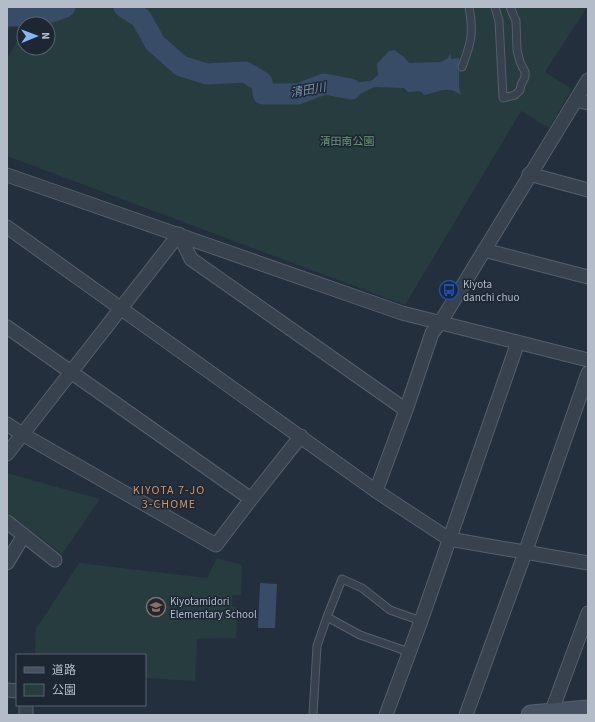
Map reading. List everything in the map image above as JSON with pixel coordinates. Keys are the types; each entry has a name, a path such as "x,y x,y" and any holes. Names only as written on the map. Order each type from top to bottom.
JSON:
{"street":[{"path":"376,491 406,410 432,333 440,323 529,174 582,102 588,80"},
{"path":"529,174 588,190"},
{"path":"7,175 402,313 588,360"},
{"path":"7,228 301,436 376,491 449,539 588,563"},
{"path":"7,454 179,234"},
{"path":"179,234 191,259 406,410"},
{"path":"484,250 588,277"},
{"path":"7,327 251,499"},
{"path":"386,715 421,621 518,342"},
{"path":"466,715 588,373"},
{"path":"7,424 216,545 301,436"},
{"path":"7,522 55,560"},
{"path":"7,563 24,536"},
{"path":"551,713 588,613"},
{"path":"531,715 588,710"}],"lane":[{"path":"462,67 470,49 472,22 469,7"},
{"path":"495,7 499,22 503,98 515,95 520,90 525,78 525,72 520,62 517,50 516,21 510,7"},
{"path":"313,715 317,646 342,579 362,588 390,610 421,621"},
{"path":"327,616 360,635 409,652"}],"green space":[{"path":"7,7 22,7 16,16 7,33"},
{"name":"清田南公園","path":"36,7 587,7 545,72 572,89 549,128 521,111 405,305 7,156 7,59 16,43 16,56 56,56 56,16 31,16"},
{"path":"7,473 100,499 62,554 7,513"},
{"path":"217,558 242,565 241,595 232,595 232,606 237,607 236,638 197,639 195,681 146,678 146,654 35,654 36,629 79,563 207,578"}],"water":[{"path":"394,50 403,56 409,63 441,62 448,58 450,53 451,59 459,58 459,88 461,95 451,90 439,91 424,95 421,91 408,92 404,88 374,87 358,95 349,92 335,92 324,84 330,82 340,84 371,81 378,75 377,64 389,51"},
{"path":"260,583 277,584 275,628 258,628"}],"waterway":[{"name":"清田川","path":"7,16 36,15 65,7"},
{"name":"清田川","path":"124,7 141,18 155,43 181,66 207,74 245,72 262,82 263,94 298,94 324,84 351,89"}],"place":[{"name":"Kiyota danchi chuo","path":"449,290"},
{"name":"Kiyotamidori Elementary School","path":"156,607"}],"district":[{"name":"KIYOTA 7-JO 3-CHOME","path":"169,497"}]}
